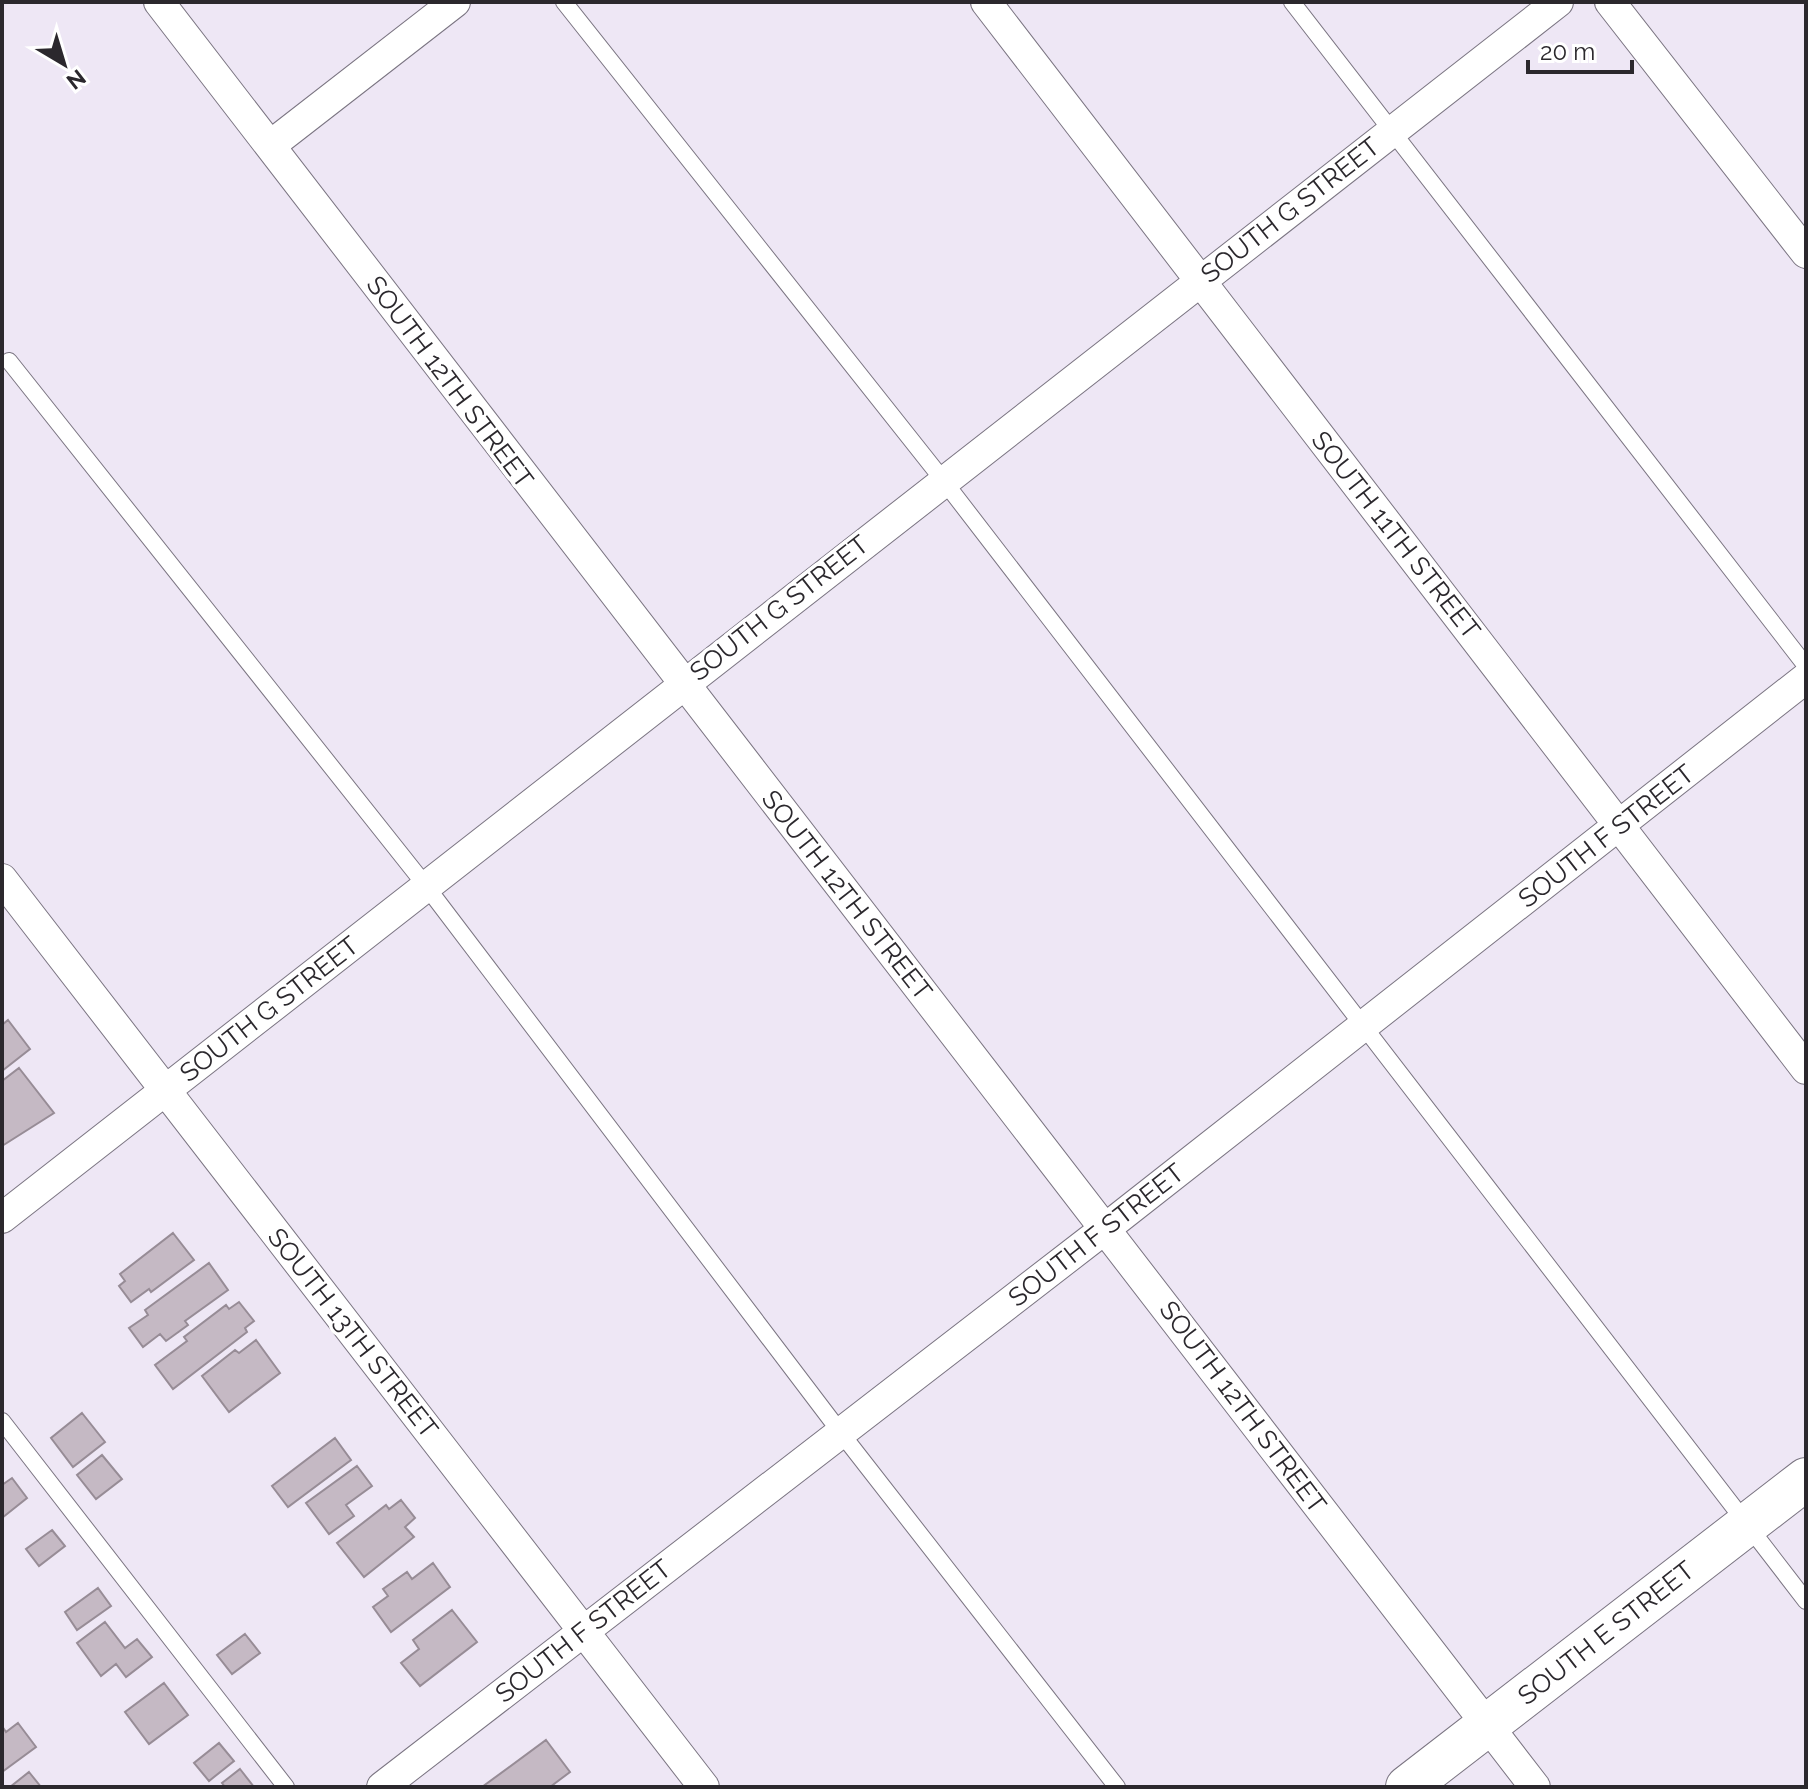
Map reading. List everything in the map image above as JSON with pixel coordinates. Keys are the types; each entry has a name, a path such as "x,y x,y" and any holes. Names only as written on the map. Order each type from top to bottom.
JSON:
{"street":[{"name":"SOUTH 12TH STREET","path":"159,2 1535,1787"},
{"path":"271,145 455,2"},
{"name":"SOUTH 11TH STREET","path":"986,2 1806,1069"},
{"name":"SOUTH G STREET","path":"2,1218 682,683 1558,2"},
{"path":"1610,2 1806,253"},
{"name":"SOUTH F STREET","path":"382,1787 1106,1228 1806,678"},
{"name":"SOUTH 13TH STREET","path":"2,879 704,1787"},
{"name":"SOUTH E STREET","path":"1407,1787 1806,1479"}],"lane":[{"path":"564,2 943,480 1806,1601"},
{"path":"1292,2 1806,666"},
{"path":"9,361 426,886 841,1433 1117,1787"},
{"path":"2,1421 286,1787"}],"building":[{"path":"8,1020 30,1049 2,1071 2,1025"},
{"path":"19,1068 54,1113 2,1146 2,1081"},
{"path":"173,1233 194,1260 151,1292 149,1289 131,1302 119,1286 125,1281 120,1274"},
{"path":"209,1263 228,1290 185,1321 188,1325 166,1341 160,1334 143,1347 129,1328 148,1315 145,1310"},
{"path":"239,1302 254,1321 245,1328 247,1332 173,1389 155,1365 187,1341 184,1337 226,1305 229,1309"},
{"path":"256,1340 280,1373 229,1412 202,1376 235,1350 239,1353"},
{"path":"82,1413 105,1442 73,1467 51,1438"},
{"path":"335,1438 351,1460 288,1507 272,1486"},
{"path":"102,1455 122,1479 96,1499 77,1475"},
{"path":"357,1466 372,1486 346,1505 354,1516 329,1534 306,1503"},
{"path":"12,1478 27,1498 2,1518 2,1485"},
{"path":"401,1500 415,1518 405,1527 414,1537 364,1577 337,1543 386,1505 389,1509"},
{"path":"52,1530 65,1546 39,1566 26,1549"},
{"path":"433,1563 450,1587 391,1632 373,1607 388,1596 383,1589 407,1572 412,1579"},
{"path":"98,1588 111,1606 77,1630 65,1612"},
{"path":"452,1610 477,1642 420,1686 401,1663 419,1649 413,1640"},
{"path":"105,1622 125,1648 137,1639 152,1657 126,1677 116,1664 101,1676 77,1643"},
{"path":"245,1634 260,1653 232,1674 217,1655"},
{"path":"164,1683 188,1715 149,1744 125,1712"},
{"path":"18,1723 36,1747 2,1772 2,1726 6,1732"},
{"path":"546,1740 570,1772 550,1787 482,1787"},
{"path":"219,1743 234,1761 209,1781 194,1763"},
{"path":"240,1769 254,1787 225,1787 222,1783"},
{"path":"29,1772 41,1787 10,1787"}]}
